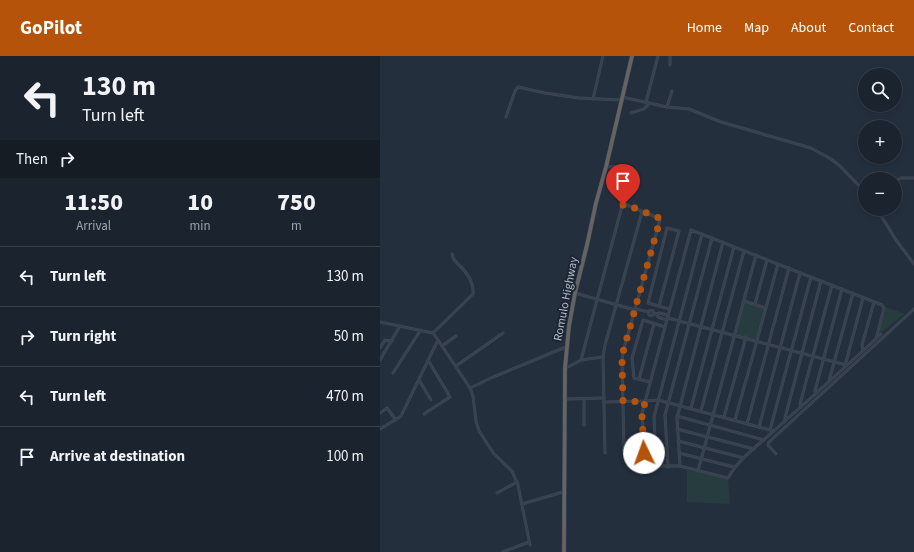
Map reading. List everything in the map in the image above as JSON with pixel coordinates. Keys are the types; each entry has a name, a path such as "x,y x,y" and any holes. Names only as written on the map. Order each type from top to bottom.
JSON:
{"highway":[{"name":"Romulo Highway","path":"564,552 564,399 566,347 575,293 632,56"}],"street":[{"path":"593,99 604,56"},
{"path":"631,113 639,112 647,106 658,56"},
{"path":"670,56 670,65"},
{"path":"506,117 515,91 518,87 545,93 593,99 622,99 667,107 689,109 722,122 811,148 840,166 858,185"},
{"path":"667,107 672,91"},
{"path":"606,167 622,166"},
{"path":"902,178 914,178"},
{"path":"581,360 622,206 625,204 660,220 622,357 624,453"},
{"path":"605,453 603,356 642,211"},
{"path":"881,216 896,240 914,264"},
{"path":"659,306 679,231 667,228 648,303 659,306 670,309"},
{"path":"876,339 884,308 882,305 691,230 642,416 645,466 680,466 728,478 734,467 863,351 876,339 881,334"},
{"path":"656,466 654,417 702,234"},
{"path":"668,467 665,415 712,238"},
{"path":"680,466 677,416 723,242"},
{"path":"691,408 734,247"},
{"path":"701,411 744,251"},
{"path":"433,333 473,294 473,284 461,266 454,260 452,254"},
{"path":"698,471 756,255"},
{"path":"755,304 767,260"},
{"path":"735,420 778,264"},
{"path":"747,424 789,268"},
{"path":"759,427 800,273"},
{"path":"770,430 810,277"},
{"path":"785,421 821,281"},
{"path":"801,407 800,404 832,285"},
{"path":"816,393 815,391 823,359 842,289"},
{"path":"575,293 635,310 649,312 651,316 659,313 668,318"},
{"path":"829,381 853,294"},
{"path":"846,366 863,298"},
{"path":"743,301 766,308"},
{"path":"863,351 862,345 874,302"},
{"path":"776,454 768,445 769,442 914,309"},
{"path":"655,314 658,317 701,326 846,366"},
{"path":"650,382 634,378 632,358 643,320 665,327"},
{"path":"380,322 433,333 470,388 473,396 479,431 494,454 512,471 517,482 530,544 502,552"},
{"path":"639,379 654,324"},
{"path":"380,360 400,326"},
{"path":"393,373 420,331"},
{"path":"456,366 503,332"},
{"path":"442,346 456,336"},
{"path":"724,417 746,338"},
{"path":"380,348 385,340 392,341"},
{"path":"380,429 396,420 402,414 438,340"},
{"path":"470,388 566,347"},
{"path":"565,368 581,360 603,356"},
{"path":"424,414 450,397 428,360"},
{"path":"419,380 431,400"},
{"path":"584,398 584,425"},
{"path":"564,399 604,398"},
{"path":"604,402 645,402 658,400 774,431"},
{"path":"380,413 387,408 396,420"},
{"path":"677,416 764,440"},
{"path":"678,429 754,449"},
{"path":"678,441 744,458"},
{"path":"679,453 734,467"},
{"path":"497,493 517,482"},
{"path":"522,504 564,492"}],"green space":[{"path":"744,302 765,308 756,340 736,335"},
{"path":"886,307 905,314 878,335"},
{"path":"687,470 728,478 730,504 687,502"}],"route":[{"path":"623,205 625,204 650,214 659,218 660,220 622,357 623,401 645,402 642,413 644,453"}]}
